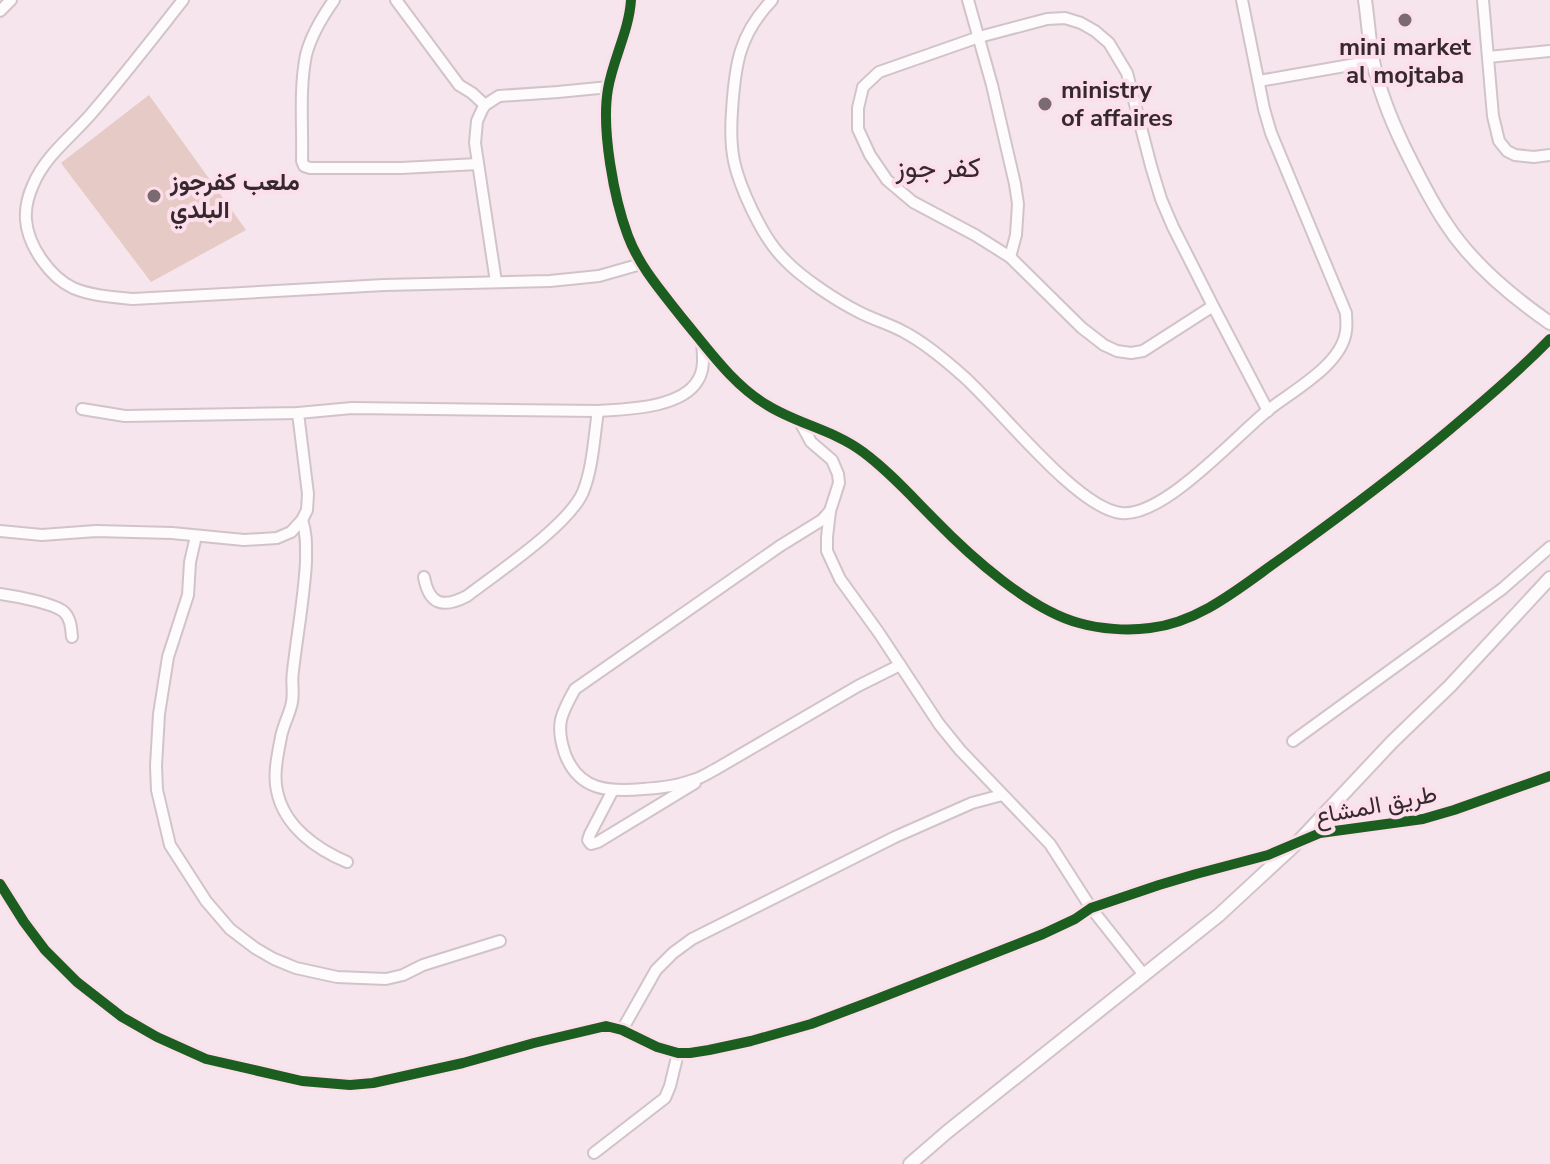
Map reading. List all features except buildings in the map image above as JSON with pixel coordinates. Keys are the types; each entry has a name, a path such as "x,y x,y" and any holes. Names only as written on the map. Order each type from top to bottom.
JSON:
{"street":[{"path":"0,11 11,0"},
{"path":"183,0 91,114 49,158 34,182 26,204 26,222 43,262 61,281 92,294 133,299 384,285 550,281 599,276 641,264"},
{"path":"334,0 317,27 307,54 303,93 304,166 386,168 478,164"},
{"path":"396,0 459,85 485,105"},
{"path":"631,0 626,31 609,87 606,113 616,192 628,238 641,264 702,342 751,394 763,403 843,439 860,450 906,489 971,554 1008,584 1044,608 1078,623 1150,628 1184,620 1218,603 1353,508 1417,458 1550,339"},
{"path":"772,0 758,15 742,44 734,74 730,147 738,179 766,238 786,261 825,290 940,355 1084,496 1120,513 1136,512 1151,506 1181,487 1268,411 1312,378 1337,354 1346,333 1346,313 1281,160 1264,109 1242,0"},
{"path":"968,0 992,85 1018,204 1016,235 1010,257"},
{"path":"1365,0 1373,61 1395,126 1420,180 1446,225 1477,263 1522,304 1550,323"},
{"path":"1483,0 1493,116 1499,141 1515,155 1550,155"},
{"path":"1213,306 1143,351 1117,351 1104,345 1082,328 1010,257 913,202 887,180 870,155 858,129 858,108 863,87 879,72 979,37 1047,19 1065,18 1095,31 1109,43 1127,73 1161,199 1268,411"},
{"path":"1488,57 1550,51"},
{"path":"1259,81 1373,61"},
{"path":"496,282 475,143 477,121 485,105 499,96 609,87"},
{"path":"82,409 125,416 385,408 598,411 657,404 688,392 700,378 702,342"},
{"path":"424,577 427,593 437,602 455,602 549,533 571,510 585,489 598,411"},
{"path":"0,531 42,535 96,531 172,533 244,540 277,538 291,532 307,510 308,494 298,413"},
{"path":"800,422 811,442 836,467 839,483 830,511 827,551 840,579 939,724 1050,844 1091,908 1144,975"},
{"path":"716,769 693,780 659,788 606,790 590,784 569,763 560,737 562,711 575,689 768,554 822,520 830,511"},
{"path":"302,520 306,543 304,600 292,674 293,700 279,748 277,792 290,821 304,836 347,862"},
{"path":"196,536 190,562 188,595 168,657 159,714 156,766 157,790 170,845 206,901 230,929 255,948 296,968 337,977 386,979 500,941"},
{"path":"1293,741 1502,589 1550,547"},
{"path":"910,1164 1219,915 1299,841 1550,578"},
{"path":"0,594 64,612 71,623 72,637"},
{"path":"613,790 590,834 588,840 591,844 846,693 900,665"},
{"name":"طريق المشاع","path":"678,1053 709,1050 811,1024 1043,934 1091,908 1196,874 1268,855 1320,833 1423,819 1550,776"},
{"path":"622,1030 656,970 692,939 895,837 972,803 1002,795"},
{"path":"0,884 45,950 77,982 122,1017 206,1059 321,1084 350,1085 373,1083 463,1063 606,1026 678,1053 665,1098 594,1153"}],"shaded area":[{"name":"ملعب كفرجوز البلدي","path":"149,95 246,230 151,282 61,163"}],"cycle path":[{"path":"631,0 608,89 606,124 614,184 623,221 633,248 652,280 732,377 755,397 779,412 852,444 892,476 983,565 1021,594 1060,616 1096,627 1132,629 1169,624 1205,610 1331,523 1397,472 1495,391 1550,339"},
{"path":"0,884 45,950 77,982 122,1017 206,1059 302,1081 350,1085 373,1083 463,1063 606,1026 678,1053 751,1041 811,1024 872,1001 1043,934 1091,908 1159,885 1268,855 1320,833 1423,819 1550,776"}],"place":[{"name":"mini market al mojtaba","path":"1405,20"},
{"name":"ministry of affaires","path":"1045,104"},
{"name":"ملعب كفرجوز البلدي","path":"154,196"}],"district":[{"name":"كفر جوز","path":"938,168"}]}
